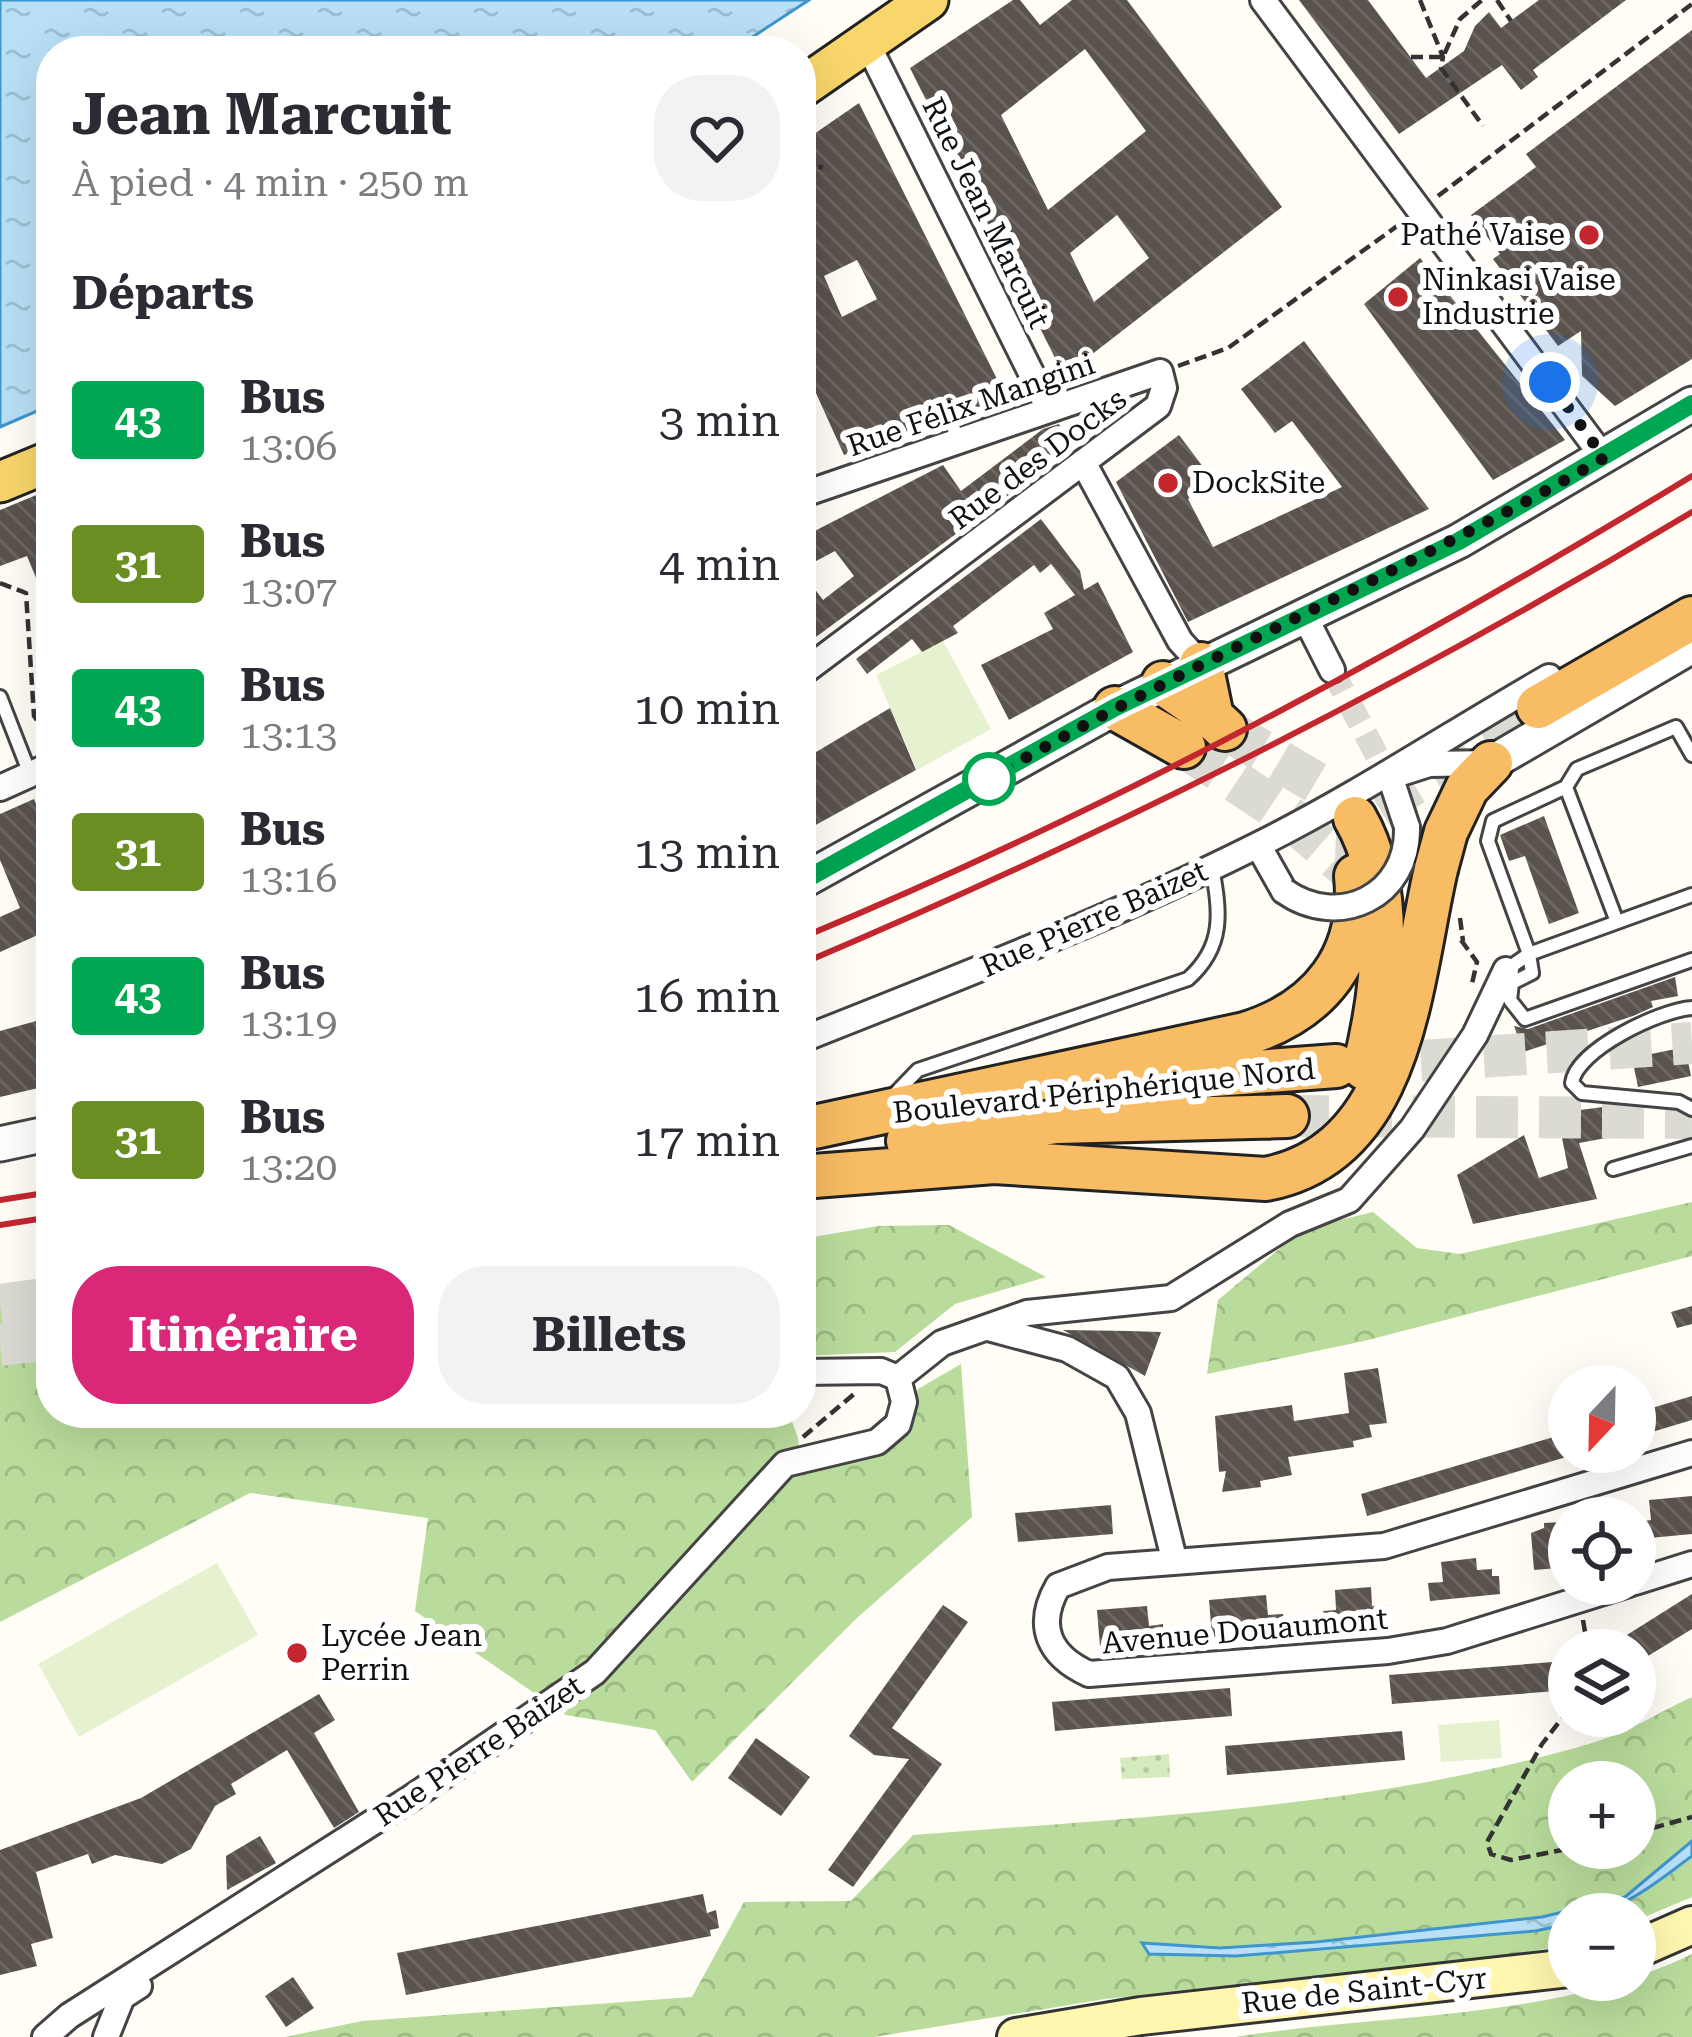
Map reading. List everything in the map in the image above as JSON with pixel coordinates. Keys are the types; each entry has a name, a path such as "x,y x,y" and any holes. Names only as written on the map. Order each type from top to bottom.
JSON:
{"highway":[{"path":"1538,707 1692,618"},
{"path":"1201,664 1207,731"},
{"path":"1162,683 1207,731"},
{"path":"1114,708 1207,731"},
{"path":"816,1176 994,1162 1161,1169 1236,1179 1280,1176 1322,1159 1356,1130 1377,1098 1392,1058 1430,842 1467,788 1491,763"},
{"path":"1161,1169 1243,1164 1290,1153 1326,1131 1350,1101 1368,1051 1381,936 1376,869 1354,818"},
{"path":"816,1136 878,1111 1230,1038 1288,1018 1318,996 1346,955 1357,921 1356,876"},
{"name":"Boulevard Périphérique Nord","path":"816,1137 992,1097 1336,1066"},
{"name":"Boulevard Périphérique Nord","path":"816,1139 1287,1117"}],"main road":[{"path":"816,78 928,0"},
{"path":"0,482 36,466"},
{"path":"1656,1941 1692,1925"},
{"name":"Rue de Saint-Cyr","path":"1016,2037 1141,2016 1548,1970"}],"street":[{"path":"1263,0 1604,458"},
{"name":"Rue Jean Marcuit","path":"868,45 1049,409"},
{"name":"Rue Félix Mangini","path":"816,490 1160,372"},
{"name":"Rue des Docks","path":"816,663 1158,406 1164,388 1160,372"},
{"path":"816,874 1162,683 1459,541 1692,404"},
{"path":"1083,461 1180,641 1201,664"},
{"name":"Rue Pierre Baizet","path":"1386,785 1692,596"},
{"path":"1304,615 1332,670"},
{"name":"Rue Pierre Baizet","path":"816,1034 1080,929 1429,764 1491,763 1692,646"},
{"path":"0,788 36,772"},
{"path":"1258,845 1284,891 1331,910 1369,901 1430,842 1386,785"},
{"path":"816,1373 890,1375 942,1343 1027,1313 1171,1298 1290,1224 1349,1199 1412,1129 1475,1035 1506,970"},
{"path":"0,1144 36,1136"},
{"path":"988,1328 1067,1349 1117,1377 1138,1413 1174,1559"},
{"path":"785,1464 877,1442 898,1424 904,1402 890,1375"},
{"name":"Avenue Douaumont","path":"1563,1605 1447,1641 1388,1651 1089,1674 1064,1663 1044,1621 1058,1586 1108,1567 1384,1546 1692,1453"},
{"name":"Rue Pierre Baizet","path":"53,2035 84,2007 595,1672 785,1464"},
{"name":"Avenue Douaumont","path":"1656,1575 1692,1564"},
{"path":"84,2007 107,2035 122,1997 154,1975 164,1958"}],"lane":[{"path":"947,414 958,440"},
{"path":"0,697 36,754"},
{"path":"1692,755 1676,727 1577,770 1566,787 1492,820 1489,841 1529,954 1532,974 1512,983 1510,1000 1525,1019 1692,960"},
{"path":"1566,787 1617,922"},
{"path":"878,1111 918,1070 1188,979 1213,950 1221,917 1212,868"},
{"path":"1506,970 1529,954 1692,895"},
{"path":"1692,1008 1673,1010 1587,1053 1573,1070 1572,1083 1582,1093 1679,1102 1692,1109"},
{"path":"1613,1169 1692,1146"}],"path":[{"path":"1420,0 1443,57"},
{"path":"1482,0 1460,19 1441,68 1484,126"},
{"path":"1497,0 1511,21"},
{"path":"1426,205 1692,4"},
{"path":"1411,57 1443,57"},
{"path":"816,166 823,168"},
{"name":"Rue des Docks","path":"1160,372 1228,348 1408,218"},
{"path":"0,583 26,593 36,719"},
{"path":"785,1464 802,1438 890,1375"},
{"path":"1548,1736 1487,1841 1491,1854 1511,1859 1548,1852"},
{"path":"1656,1827 1692,1817"}],"green space":[{"path":"943,641 991,729 917,770 876,675"},
{"path":"1692,1202 1692,1256 1364,1341 1207,1374 1218,1300 1303,1229 1373,1212 1417,1248 1460,1254"},
{"path":"949,1225 1046,1277 955,1304 895,1352 816,1355 816,1236 878,1226"},
{"path":"0,1304 36,1304 36,1428 794,1428 801,1469 878,1454 900,1433 918,1389 961,1364 972,1517 858,1617 692,1782 655,1730 566,1715 415,1611 428,1518 250,1493 0,1622"},
{"path":"217,1563 258,1635 79,1737 38,1664"},
{"path":"1692,1697 1692,1897 1656,1912 1656,1893 1548,1893 1548,1948 1420,1969 1105,1999 874,2037 285,2037 362,2021 692,1997 744,1902 851,1901 913,1835 1341,1796 1509,1765 1607,1737 1656,1737 1656,1715"},
{"path":"1499,1720 1502,1758 1441,1762 1438,1725"},
{"path":"1169,1754 1170,1777 1122,1779 1120,1758"},
{"path":"1692,1954 1692,2037 1236,2037 1548,1999 1656,2001 1656,1969"}],"water":[{"path":"0,0 809,0 754,36 36,36 36,411 0,427"},
{"path":"1692,1841 1692,1856 1649,1888 1630,1893"},
{"path":"1548,1916 1548,1928 1535,1931 1236,1956 1149,1954 1142,1943 1220,1948 1316,1942"}],"building":[{"path":"1013,0 1020,0 1040,25 1072,0 1127,0 1282,207 1064,376 910,68","holes":["1085,49 1146,131 1048,210 1001,115","1117,215 1149,258 1094,302 1070,253"]},
{"path":"1299,0 1368,0 1426,78 1464,51 1475,26 1489,12 1501,28 1539,0 1626,0 1533,70 1538,77 1521,90 1502,65 1399,134"},
{"name":"Pathé Vaise","path":"1692,30 1692,359 1615,406 1582,376 1581,331 1558,346 1493,259 1500,254 1471,215 1536,167 1526,154"},
{"path":"859,103 999,383 979,409 959,416 954,406 944,404 937,412 939,421 844,455 816,393 816,133","holes":["857,260 877,299 842,317 824,276"]},
{"path":"1420,258 1565,440 1493,480 1364,304"},
{"name":"DockSite","path":"1304,341 1429,509 1188,622 1116,482 1179,435 1213,480 1188,499 1213,547 1342,487 1292,421 1275,433 1241,389"},
{"path":"1059,424 1068,443 1066,453 816,637 816,591 823,600 854,576 835,551 816,561 816,530 943,465 961,491 1043,429"},
{"path":"36,495 36,578 27,556 0,566 0,510"},
{"path":"1041,519 1080,571 1084,590 1098,582 1133,652 1009,720 981,665 1053,629 1044,613 1075,595 1051,564 1040,573 1034,565 953,626 958,633 922,652 912,639 867,674 856,659"},
{"path":"890,708 916,770 816,825 816,752"},
{"path":"34,799 36,804 36,936 0,952 0,917 20,908 0,860 0,814"},
{"path":"1544,816 1579,913 1549,924 1525,856 1509,861 1500,835"},
{"path":"1675,977 1678,996 1651,1001 1653,1007 1633,1016 1523,1052 1514,1026 1528,1029"},
{"path":"36,1021 36,1089 0,1097 0,1031"},
{"path":"1685,1047 1691,1076 1638,1087 1632,1058"},
{"path":"1611,1106 1617,1136 1579,1143 1597,1199 1473,1224 1457,1175 1524,1135 1539,1178 1568,1168 1557,1113"},
{"path":"1692,1306 1692,1324 1677,1328 1671,1312"},
{"path":"1063,1330 1129,1331 1161,1332 1145,1376"},
{"path":"1378,1368 1387,1423 1369,1425 1372,1437 1353,1441 1354,1447 1288,1457 1292,1475 1260,1481 1261,1487 1222,1492 1226,1471 1219,1472 1215,1416 1292,1405 1294,1421 1349,1413 1344,1373"},
{"path":"1692,1396 1692,1420 1656,1431 1656,1407"},
{"path":"1548,1439 1548,1462 1367,1516 1361,1494"},
{"path":"1692,1496 1692,1534 1656,1537 1656,1499"},
{"path":"1111,1505 1113,1534 1018,1542 1015,1513"},
{"path":"1548,1523 1548,1569 1534,1570 1531,1533 1544,1528"},
{"path":"1476,1558 1477,1570 1492,1569 1492,1576 1499,1576 1500,1594 1430,1601 1428,1583 1443,1582 1441,1562"},
{"path":"1371,1587 1372,1606 1386,1605 1388,1623 1324,1628 1323,1611 1336,1610 1335,1590"},
{"path":"1692,1594 1692,1629 1656,1651 1656,1629 1636,1629"},
{"path":"1266,1595 1268,1615 1283,1614 1285,1631 1212,1637 1209,1600"},
{"path":"943,1605 968,1622 892,1728 942,1764 853,1887 828,1870 909,1759 874,1755 849,1736"},
{"path":"1147,1606 1149,1626 1163,1624 1164,1642 1100,1647 1097,1610"},
{"path":"1548,1662 1548,1692 1392,1704 1389,1675"},
{"path":"1230,1688 1232,1716 1055,1731 1052,1702"},
{"path":"319,1694 335,1720 314,1733 359,1812 334,1828 287,1750 231,1784 236,1794 215,1806 191,1849 162,1864 115,1855 92,1864 88,1854 36,1872 53,1938 31,1944 37,1966 0,1975 0,1850 141,1798"},
{"path":"1402,1731 1405,1760 1227,1775 1225,1746"},
{"path":"756,1738 810,1777 781,1816 728,1778"},
{"path":"260,1836 276,1863 227,1890 226,1856"},
{"path":"703,1894 707,1913 716,1910 719,1928 710,1930 711,1936 406,1995 397,1953"},
{"path":"293,1977 314,2008 286,2027 265,1996"}],"tunnel":[{"path":"1332,670 1394,788"},
{"path":"1356,861 1357,836 1367,813 1538,707"},
{"path":"1225,729 1320,785 1355,818"},
{"path":"1184,747 1289,817 1356,876"},
{"path":"1358,1065 1692,1043"},
{"path":"1287,1116 1692,1118"},
{"path":"0,1305 36,1300"},
{"path":"0,1345 36,1341"}],"railway":[{"path":"816,932 1031,836 1256,724 1692,476"},
{"path":"816,957 1030,863 1254,754 1475,637 1692,512"},
{"path":"0,1200 36,1194"},
{"path":"0,1225 36,1219"}],"bus line":[{"name":"43","path":"816,874 1114,708 1459,541 1692,404"}],"place":[{"name":"Pathé Vaise","path":"1589,235"},
{"name":"Ninkasi Vaise Industrie","path":"1398,297"},
{"name":"DockSite","path":"1168,483"},
{"name":"Lycée Jean Perrin","path":"297,1653"}],"route":[{"path":"989,779 1114,708 1459,541 1604,458 1550,382"}]}
